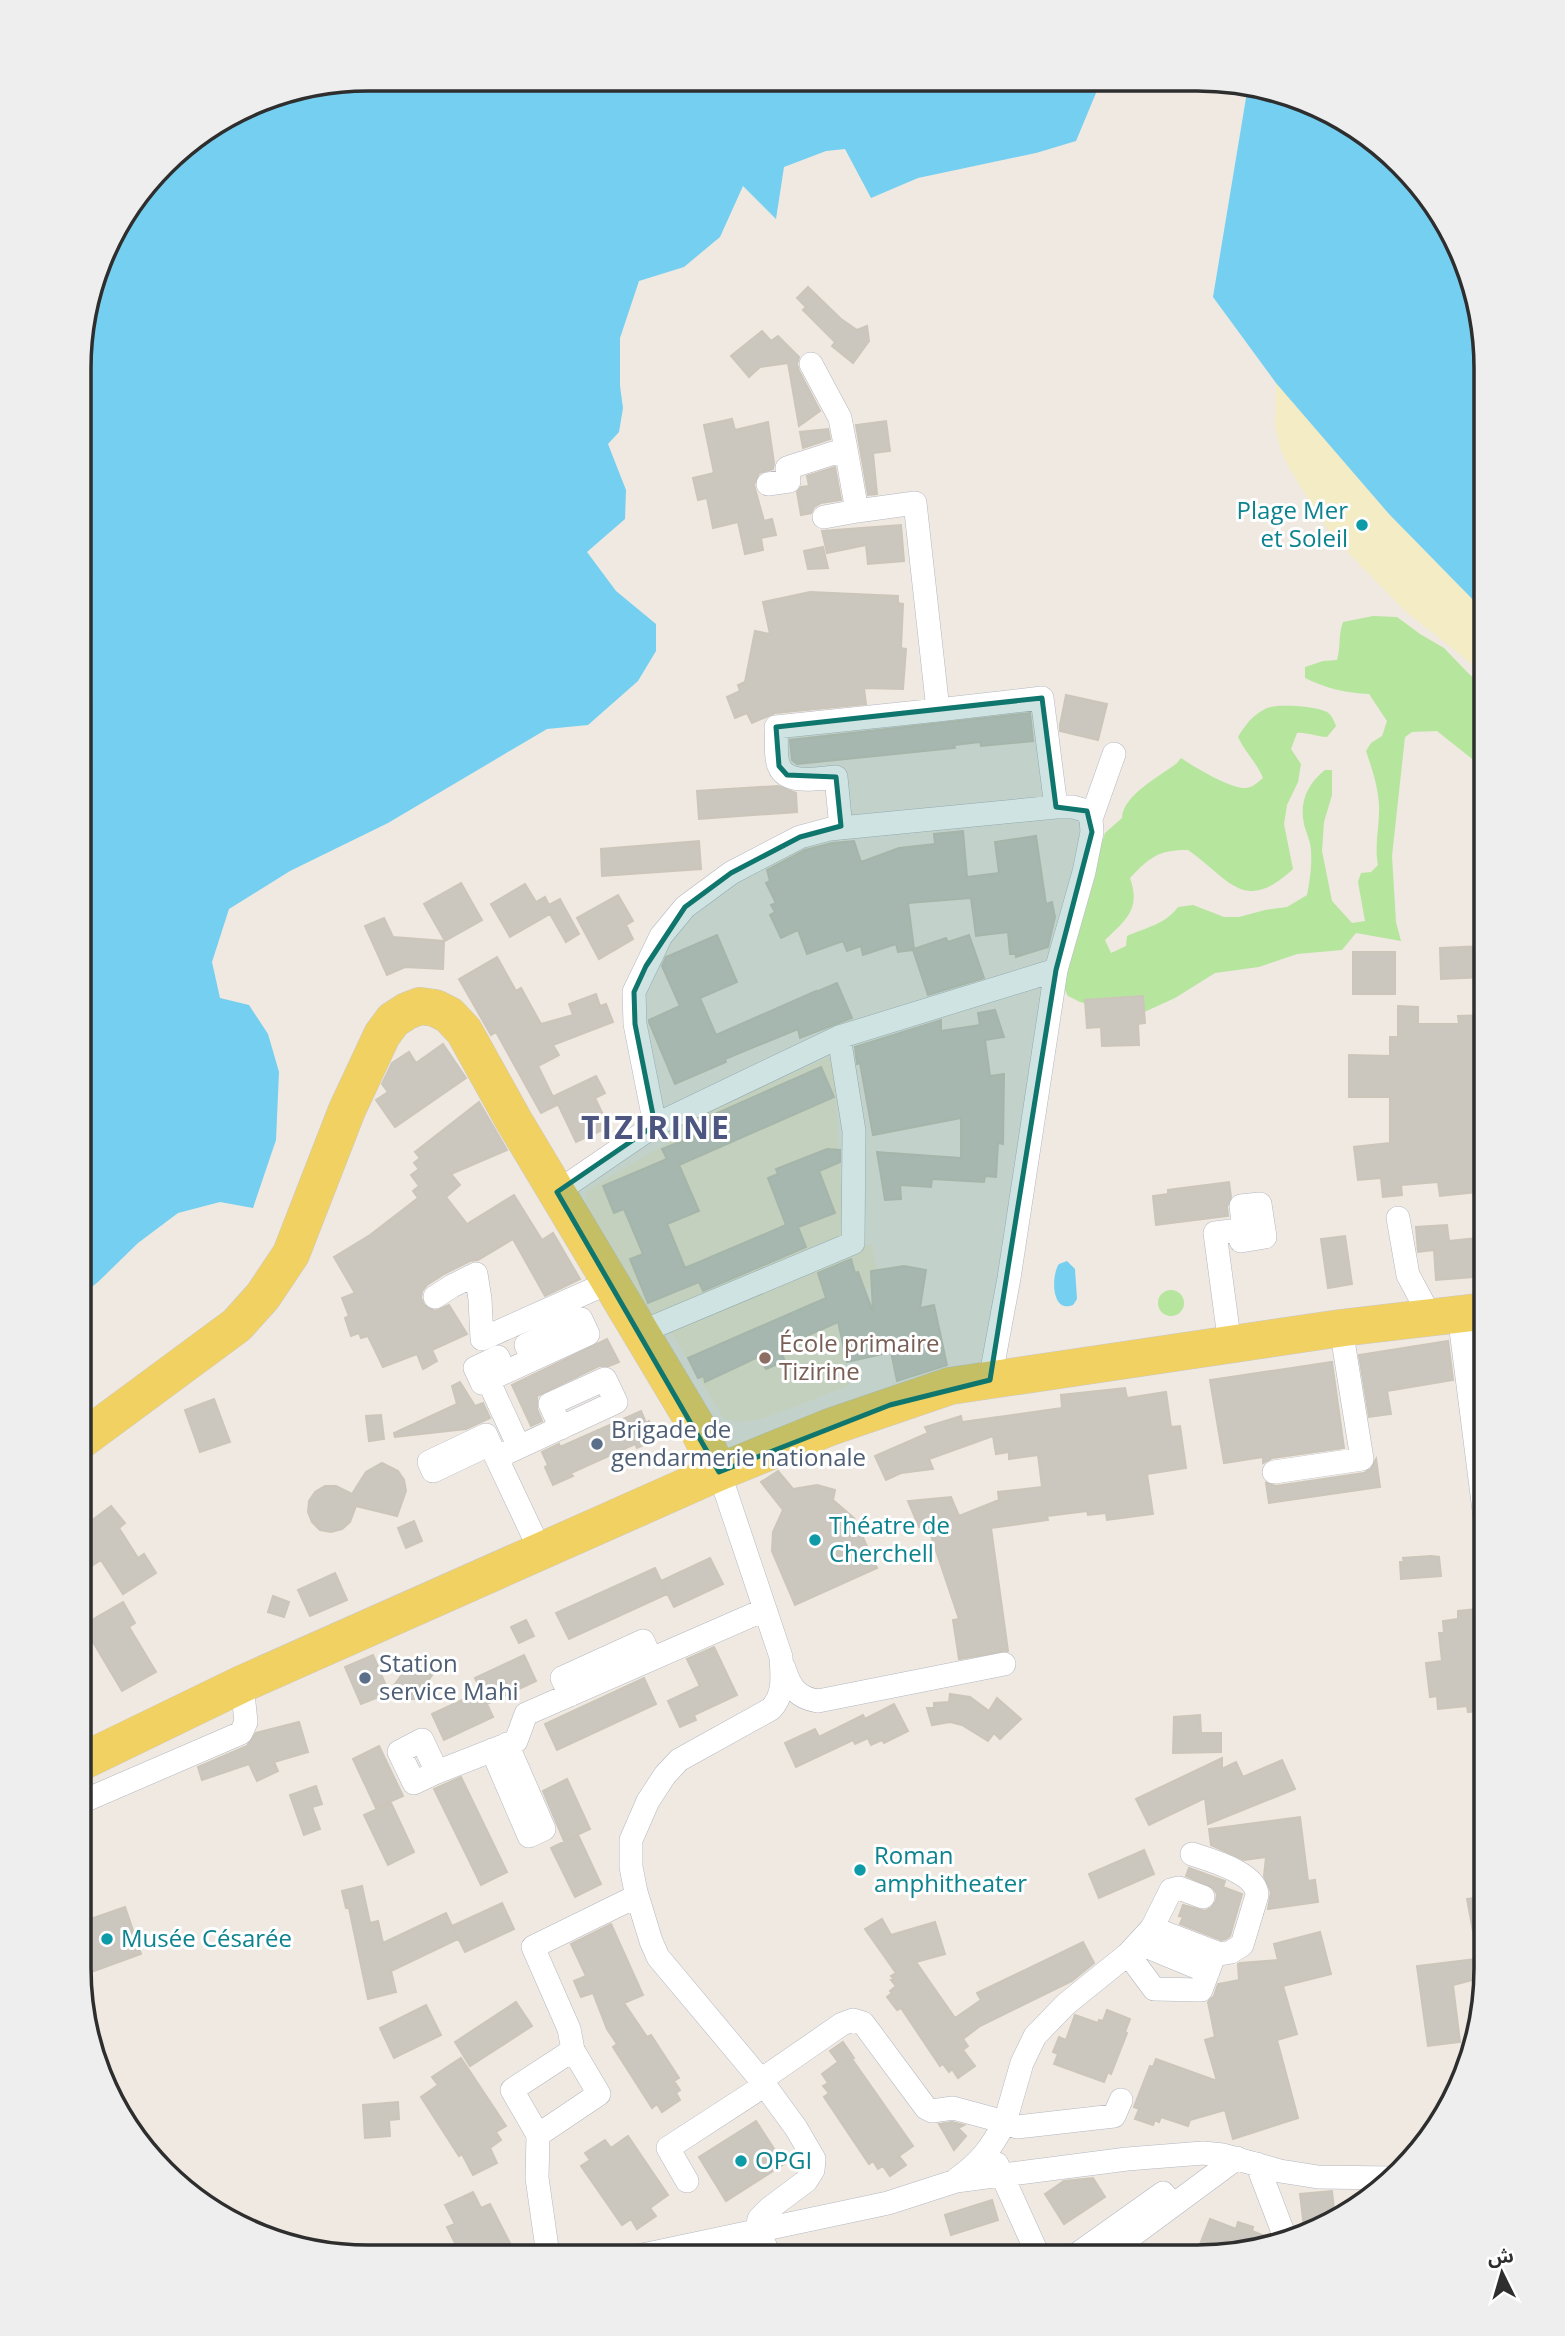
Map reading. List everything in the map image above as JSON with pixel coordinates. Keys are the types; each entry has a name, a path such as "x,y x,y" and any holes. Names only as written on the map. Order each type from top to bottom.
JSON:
{"main road":[{"path":"91,1433 237,1325 263,1296 291,1254 304,1226 322,1170 372,1053 393,1020 420,1006 435,1008 449,1015 464,1031 514,1121 697,1427 719,1472"},
{"path":"91,1757 242,1684 719,1472 890,1405 950,1386 1341,1328 1459,1314"}],"street":[{"path":"811,364 840,418 857,511"},
{"path":"768,484 789,481 787,468 846,449"},
{"path":"824,517 915,503 938,710"},
{"path":"841,828 836,777 804,780 787,775 779,766 776,727 1042,698 1056,807"},
{"path":"1091,819 1114,754"},
{"path":"655,1125 644,1081 635,1024 634,992 660,936 685,907 731,873 800,837 841,828 1056,807 1073,807 1087,811 1092,832 1084,872 1056,970 1009,1278 990,1380"},
{"path":"557,1192 655,1125 839,1037 1056,970"},
{"path":"641,1332 853,1243 854,1131 839,1037"},
{"path":"1398,1218 1408,1275 1459,1314 1474,1432"},
{"path":"1230,1345 1215,1233 1239,1230"},
{"path":"435,1297 476,1274 482,1339 610,1282"},
{"path":"1274,1472 1362,1459 1341,1328"},
{"path":"519,1447 497,1376 533,1359"},
{"path":"541,1552 493,1451 519,1447 561,1428"},
{"path":"719,1472 788,1680 795,1692 803,1698 818,1701"},
{"path":"437,1772 516,1741 526,1714 764,1609"},
{"path":"765,2245 757,2229 763,2214 806,2181 813,2170 813,2155 763,2083 662,1962 651,1941 637,1896 631,1867 631,1840 639,1818 657,1787 679,1760 771,1709 779,1698 782,1680 781,1657"},
{"path":"765,1713 1004,1664"},
{"path":"91,1797 241,1733 246,1722 242,1684"},
{"path":"1139,1942 1211,1962 1242,1945 1257,1890 1249,1880 1228,1867 1192,1854"},
{"path":"956,2180 976,2166 1005,2122 1022,2063 1035,2036 1066,2004 1139,1942 1171,1890 1179,1888 1203,1897"},
{"path":"538,2135 599,2094 573,2050 569,2029 533,1947 637,1896"},
{"path":"1139,1942 1154,1989 1201,1990 1211,1962"},
{"path":"687,2181 668,2148 763,2083 842,2024 856,2021 863,2023 926,2108 932,2111 950,2108 1017,2127 1114,2116 1121,2100"},
{"path":"547,2245 537,2178 538,2135 512,2090 573,2050"},
{"path":"973,2113 1034,2245"},
{"path":"686,2245 888,2203 956,2180 1203,2153 1318,2177 1378,2178"},
{"path":"1118,2245 1173,2205 1247,2161"},
{"path":"1247,2161 1282,2231"},
{"path":"1090,2245 1163,2193 1173,2205"}],"highlighted area":[{"path":"1042,698 1056,807 1087,811 1092,832 1056,970 990,1380 890,1405 719,1472 557,1192 655,1125 635,1024 634,992 646,966 685,907 731,873 800,837 841,826 836,777 787,775 779,766 776,727"}],"shaded area":[{"path":"829,1057 834,1069 844,1239 650,1318 590,1215 586,1205 588,1190 669,1142 686,1121"},
{"name":"École primaire Tizirine","path":"871,1244 881,1285 866,1289 871,1313 836,1321 850,1385 762,1419 741,1422 724,1419 670,1331"}],"green space":[{"path":"1373,616 1397,617 1444,648 1474,678 1474,760 1437,731 1412,732 1405,737 1392,856 1396,922 1401,941 1356,933 1342,950 1297,954 1259,967 1215,973 1175,998 1142,1013 1118,1011 1080,1002 1068,996 1063,986 1090,878 1105,833 1122,818 1128,802 1135,794 1181,758 1237,787 1246,788 1256,784 1263,778 1238,737 1253,717 1270,707 1296,706 1322,710 1333,718 1336,726 1327,737 1297,733 1291,749 1301,764 1298,782 1287,805 1284,824 1293,869 1276,883 1261,890 1248,891 1226,880 1188,850 1162,853 1149,860 1130,878 1134,898 1130,913 1105,940 1111,953 1126,946 1127,936 1161,922 1178,907 1193,905 1224,917 1239,917 1287,907 1307,895 1311,851 1304,824 1304,801 1314,781 1325,770 1332,770 1332,795 1324,822 1322,851 1332,901 1352,923 1365,921 1358,882 1361,873 1371,872 1378,865 1379,812 1376,784 1366,751 1371,743 1382,736 1387,721 1369,694 1336,689 1305,678 1305,667 1337,660 1343,622"},
{"path":"1171,1290 1180,1294 1184,1303 1180,1312 1171,1316 1162,1312 1158,1303 1162,1294"}],"sand":[{"name":"Plage Mer et Soleil","path":"1276,383 1389,514 1474,601 1474,666 1405,611 1332,536 1289,468 1280,448 1275,426"}],"water":[{"path":"1097,91 1076,141 1036,153 918,178 871,198 845,149 826,151 784,167 776,219 743,186 720,237 684,267 639,281 620,338 623,408 619,432 608,444 626,490 625,519 587,552 616,591 656,624 656,651 638,681 588,725 547,729 388,823 290,871 229,909 212,962 220,998 249,1005 268,1034 279,1072 276,1140 253,1208 220,1202 178,1213 138,1243 91,1287 91,368 93,331 100,296 120,245 148,199 185,160 229,128 296,100 331,93"},
{"path":"1246,95 1303,112 1336,128 1366,148 1405,185 1437,229 1453,262 1465,296 1472,331 1474,601 1389,514 1276,383 1213,297"},
{"path":"1067,1261 1075,1269 1077,1299 1073,1305 1066,1306 1060,1304 1057,1299 1054,1284 1056,1269 1059,1264"}],"building":[{"path":"808,287 841,319 857,330 867,326 869,341 853,363 832,346 835,342 803,310 806,307 797,298"},
{"path":"762,331 771,341 778,336 799,357 799,371 820,411 799,426 788,363 760,367 749,377 731,356"},
{"path":"732,419 735,430 768,422 774,463 773,469 759,473 754,485 764,521 772,519 776,535 761,538 763,550 745,554 738,522 713,528 707,498 698,500 693,478 714,473 704,425"},
{"path":"886,421 890,451 873,453 877,494 868,495 856,425"},
{"path":"828,429 830,439 803,448 800,432"},
{"path":"835,467 841,500 821,503 814,507 811,513 801,515 797,492 801,487 809,486 807,476"},
{"path":"901,525 904,561 868,564 866,545 827,553 822,531"},
{"path":"823,547 828,568 808,569 804,551"},
{"path":"810,592 898,596 898,603 903,604 901,648 906,649 903,689 864,688 866,704 775,713 752,723 747,713 735,718 727,697 740,691 738,685 745,682 755,631 770,634 763,602"},
{"path":"1066,695 1107,704 1098,740 1060,731"},
{"path":"1030,713 1033,741 981,746 980,742 954,745 955,748 797,764 792,760 790,740"},
{"path":"778,786 796,793 797,812 699,819 697,791"},
{"path":"963,831 967,877 999,873 995,842 1036,836 1046,904 1052,902 1055,917 1048,947 1016,957 1016,954 1010,954 1008,932 976,936 971,898 908,903 914,949 946,938 948,942 969,935 984,978 928,995 913,950 898,952 896,944 863,955 861,946 847,951 843,941 807,954 798,930 781,938 770,915 775,912 771,905 776,903 766,883 770,881 767,870 805,850 832,843 854,841 861,862 899,848 935,844 934,834"},
{"path":"699,841 701,869 602,876 601,849"},
{"path":"461,883 482,920 445,941 424,904"},
{"path":"525,884 536,902 545,897 549,905 560,899 579,934 566,942 550,914 510,937 491,904"},
{"path":"618,895 633,921 626,925 633,939 599,959 577,918"},
{"path":"384,918 393,937 444,941 443,969 405,967 387,975 365,926"},
{"path":"717,935 737,982 700,998 716,1035 837,983 852,1018 800,1038 798,1029 725,1059 726,1062 675,1084 649,1022 680,1006 662,966 666,957"},
{"path":"1474,946 1474,978 1441,979 1440,948"},
{"path":"1353,952 1395,952 1395,994 1353,994"},
{"path":"497,957 516,991 521,988 541,1024 573,1015 569,1004 596,994 600,1006 606,1004 613,1022 553,1045 559,1055 538,1066 557,1105 541,1113 496,1032 491,1035 459,979"},
{"path":"1143,996 1145,1023 1138,1024 1139,1045 1102,1046 1101,1027 1087,1028 1085,1000"},
{"path":"1398,1006 1418,1007 1418,1024 1459,1024 1458,1016 1474,1015 1474,1192 1440,1196 1438,1182 1401,1185 1402,1195 1383,1197 1381,1178 1358,1180 1354,1147 1390,1143 1390,1097 1349,1097 1349,1055 1390,1056 1390,1037 1398,1037"},
{"path":"995,1010 1004,1037 985,1040 990,1076 1004,1074 1003,1144 998,1143 996,1177 985,1176 984,1182 932,1179 931,1187 900,1185 901,1199 885,1200 877,1152 961,1158 961,1118 873,1135 855,1047 941,1020 941,1031 980,1025 978,1013"},
{"path":"443,1044 466,1078 395,1127 376,1100 388,1092 382,1084 392,1063 409,1052 416,1063"},
{"path":"821,1067 834,1097 679,1165 699,1211 667,1224 685,1268 786,1225 768,1178 778,1174 776,1169 827,1149 840,1150 840,1162 819,1171 835,1213 798,1227 806,1247 703,1291 699,1282 648,1303 630,1259 643,1254 624,1209 614,1213 603,1186 667,1159 662,1149 695,1136 690,1125"},
{"path":"596,1076 605,1093 595,1098 609,1127 576,1142 554,1096"},
{"path":"479,1102 507,1150 451,1174 460,1185 446,1197 467,1224 514,1195 542,1240 553,1233 580,1279 545,1296 513,1239 478,1260 470,1261 444,1274 422,1291 424,1305 435,1311 449,1305 467,1334 432,1350 437,1361 423,1369 417,1354 383,1367 368,1336 361,1338 359,1333 351,1336 345,1318 349,1316 342,1298 355,1293 334,1257 370,1235 418,1198 413,1191 419,1186 411,1175 419,1169 414,1163 420,1158 415,1152"},
{"path":"1229,1182 1231,1197 1227,1207 1228,1216 1156,1225 1153,1196 1168,1194 1168,1190"},
{"path":"1447,1225 1449,1241 1474,1238 1474,1277 1436,1280 1434,1250 1418,1252 1416,1227"},
{"path":"1345,1236 1352,1284 1328,1288 1321,1239"},
{"path":"851,1259 873,1312 871,1271 904,1266 926,1270 920,1308 934,1305 947,1365 897,1381 891,1352 847,1362 838,1322 779,1348 785,1361 766,1369 758,1357 705,1382 704,1376 698,1378 688,1358 826,1298 818,1273"},
{"path":"607,1339 619,1362 599,1366 537,1396 537,1409 542,1421 531,1426 512,1385"},
{"path":"1448,1341 1453,1380 1387,1391 1391,1414 1369,1417 1359,1355"},
{"path":"1332,1362 1344,1448 1272,1458 1263,1463 1263,1457 1224,1463 1210,1380"},
{"path":"460,1382 475,1406 483,1403 490,1418 466,1429 395,1437 394,1433 457,1404 452,1386"},
{"path":"1125,1388 1127,1398 1166,1392 1171,1427 1180,1426 1186,1468 1147,1474 1153,1514 1107,1520 1106,1513 1088,1515 1087,1511 991,1528 1008,1651 959,1659 953,1620 959,1619 927,1524 919,1527 908,1501 951,1497 959,1516 999,1500 998,1492 1042,1487 1038,1455 1009,1459 1009,1452 996,1454 993,1436 929,1459 933,1469 901,1473 886,1480 875,1456 928,1433 925,1427 961,1416 962,1422 1062,1408 1061,1395"},
{"path":"214,1399 230,1442 200,1452 185,1410"},
{"path":"641,1411 657,1439 637,1448 635,1444 571,1473 573,1476 553,1485 542,1452 559,1444 560,1447"},
{"path":"381,1415 384,1439 369,1441 366,1416"},
{"path":"1376,1459 1380,1487 1269,1503 1266,1483 1276,1486 1364,1473 1371,1469"},
{"path":"382,1463 398,1471 404,1480 406,1491 397,1516 356,1506 350,1522 342,1529 331,1532 320,1530 312,1522 308,1512 309,1501 315,1492 325,1486 336,1486 352,1494 366,1472"},
{"path":"778,1471 793,1489 817,1485 835,1490 833,1500 854,1518 877,1568 795,1605 772,1551 773,1532 783,1510 761,1482"},
{"path":"111,1506 125,1523 119,1528 138,1558 144,1554 156,1573 123,1594 101,1560 91,1566 91,1521"},
{"path":"414,1521 422,1541 406,1548 398,1528"},
{"path":"1439,1557 1441,1576 1401,1579 1400,1562 1404,1562 1403,1558"},
{"path":"710,1558 723,1584 674,1607 661,1581"},
{"path":"655,1568 667,1594 569,1639 556,1613"},
{"path":"335,1573 347,1600 310,1616 298,1590"},
{"path":"273,1596 289,1602 284,1617 268,1612"},
{"path":"123,1602 135,1623 129,1627 156,1672 122,1691 91,1639 91,1620"},
{"path":"1474,1609 1474,1712 1468,1712 1467,1706 1438,1709 1437,1696 1430,1697 1426,1663 1442,1661 1439,1633 1444,1633 1443,1621 1458,1619 1458,1611"},
{"path":"526,1620 534,1636 519,1643 511,1627"},
{"path":"714,1647 737,1695 694,1715 696,1720 680,1727 668,1701 700,1686 687,1659"},
{"path":"373,1655 389,1693 361,1704 345,1667"},
{"path":"524,1655 536,1681 487,1704 475,1678"},
{"path":"415,1657 435,1671 415,1699 408,1699 392,1688"},
{"path":"644,1678 656,1704 557,1750 545,1724"},
{"path":"481,1691 493,1717 444,1740 432,1714"},
{"path":"950,1694 970,1697 989,1711 997,1698 1021,1719 1000,1739 994,1733 988,1741 962,1725 950,1722 932,1725 927,1708 934,1708 934,1703 949,1702"},
{"path":"894,1704 908,1731 884,1743 882,1740 871,1745 868,1738 855,1744 853,1740 796,1767 785,1743 815,1729 819,1737 863,1715 865,1719"},
{"path":"1200,1715 1201,1733 1221,1733 1221,1752 1173,1753 1174,1717"},
{"path":"299,1722 308,1752 274,1762 278,1771 257,1781 249,1764 202,1780 198,1767 247,1746 256,1733"},
{"path":"379,1746 403,1796 376,1808 353,1759"},
{"path":"1222,1758 1222,1769 1236,1762 1243,1777 1282,1760 1295,1789 1208,1824 1205,1798 1149,1825 1136,1799"},
{"path":"461,1777 507,1872 481,1885 434,1789"},
{"path":"567,1779 590,1829 564,1841 543,1791"},
{"path":"316,1786 322,1804 312,1807 320,1829 304,1835 290,1795"},
{"path":"391,1803 414,1852 388,1865 364,1815"},
{"path":"1300,1817 1308,1881 1315,1880 1318,1902 1268,1909 1271,1892 1264,1876 1266,1857 1244,1860 1211,1845 1209,1829"},
{"path":"578,1835 601,1884 575,1897 551,1848"},
{"path":"1144,1850 1154,1874 1099,1898 1089,1874"},
{"path":"1189,1868 1225,1881 1223,1887 1242,1894 1230,1936 1226,1939 1221,1940 1180,1924 1183,1917 1179,1916 1183,1905 1205,1911 1216,1901 1217,1894 1213,1888 1186,1876"},
{"path":"362,1886 370,1923 378,1921 383,1943 446,1913 458,1939 391,1971 396,1992 368,1999 349,1908 346,1908 342,1891"},
{"path":"1474,1898 1474,1936 1467,1899"},
{"path":"502,1903 514,1929 465,1952 452,1926"},
{"name":"Musée Césarée","path":"125,1907 141,1954 91,1972 91,1919"},
{"path":"882,1919 891,1935 935,1922 945,1954 916,1962 955,2018 981,2000 977,1993 1083,1942 1094,1963 1072,1981 980,2026 963,2039 968,2046 963,2050 975,2066 958,2078 952,2069 949,2072 943,2064 940,2066 901,2008 897,2010 887,1997 896,1986 891,1976 896,1973 865,1929"},
{"path":"611,1924 643,1995 624,2003 647,2037 651,2035 679,2078 674,2081 680,2090 676,2093 680,2100 662,2112 657,2104 652,2108 613,2047 617,2044 607,2029 593,1993 581,1997 574,1981 586,1976 571,1944"},
{"path":"1320,1932 1331,1974 1283,1986 1297,2034 1277,2040 1298,2118 1233,2139 1225,2110 1190,2120 1188,2126 1161,2117 1159,2122 1155,2120 1153,2125 1135,2119 1139,2109 1134,2107 1150,2066 1153,2067 1156,2059 1217,2081 1205,2040 1215,2037 1208,2002 1214,1996 1218,1984 1239,1980 1240,1963 1278,1960 1274,1944"},
{"path":"1474,1959 1473,1980 1453,1985 1460,2042 1428,2046 1417,1966"},
{"path":"516,2002 532,2026 470,2066 455,2042"},
{"path":"426,2005 441,2035 394,2058 380,2028"},
{"path":"1107,2010 1130,2019 1111,2074 1108,2072 1104,2082 1054,2064 1058,2054 1053,2052 1059,2037 1066,2040 1075,2015 1098,2023 1099,2020 1103,2021"},
{"path":"843,2042 913,2146 899,2156 906,2165 890,2176 883,2166 878,2169 873,2161 869,2164 824,2097 829,2093 823,2086 828,2083 822,2074 838,2062 830,2051"},
{"path":"461,2058 506,2126 496,2132 501,2140 490,2148 497,2163 473,2175 462,2154 459,2156 421,2097 438,2085 432,2077"},
{"path":"398,2102 399,2119 389,2120 390,2136 365,2138 363,2105"},
{"name":"OPGI","path":"756,2121 784,2164 726,2201 699,2157"},
{"path":"952,2122 964,2125 958,2128 966,2136 954,2150 939,2124"},
{"path":"628,2136 668,2195 650,2208 656,2216 637,2229 631,2219 622,2225 581,2166 590,2160 585,2153 605,2140 611,2148"},
{"path":"1093,2178 1105,2197 1064,2224 1045,2194 1064,2181"},
{"path":"1332,2191 1334,2209 1304,2224 1300,2194"},
{"path":"473,2192 481,2208 490,2204 511,2245 456,2245 447,2227 455,2224 445,2205"},
{"path":"992,2200 998,2220 951,2235 945,2215"},
{"path":"1210,2219 1236,2229 1238,2222 1253,2227 1252,2231 1266,2237 1234,2243 1200,2245"}],"place":[{"name":"Plage Mer et Soleil","path":"1362,525"},
{"name":"École primaire Tizirine","path":"765,1358"},
{"name":"Brigade de gendarmerie nationale","path":"597,1444"},
{"name":"Théatre de Cherchell","path":"815,1540"},
{"name":"Station service Mahi","path":"365,1678"},
{"name":"Roman amphitheater","path":"860,1870"},
{"name":"Musée Césarée","path":"107,1939"},
{"name":"OPGI","path":"741,2161"}],"district":[{"name":"TIZIRINE","path":"656,1128"}]}
